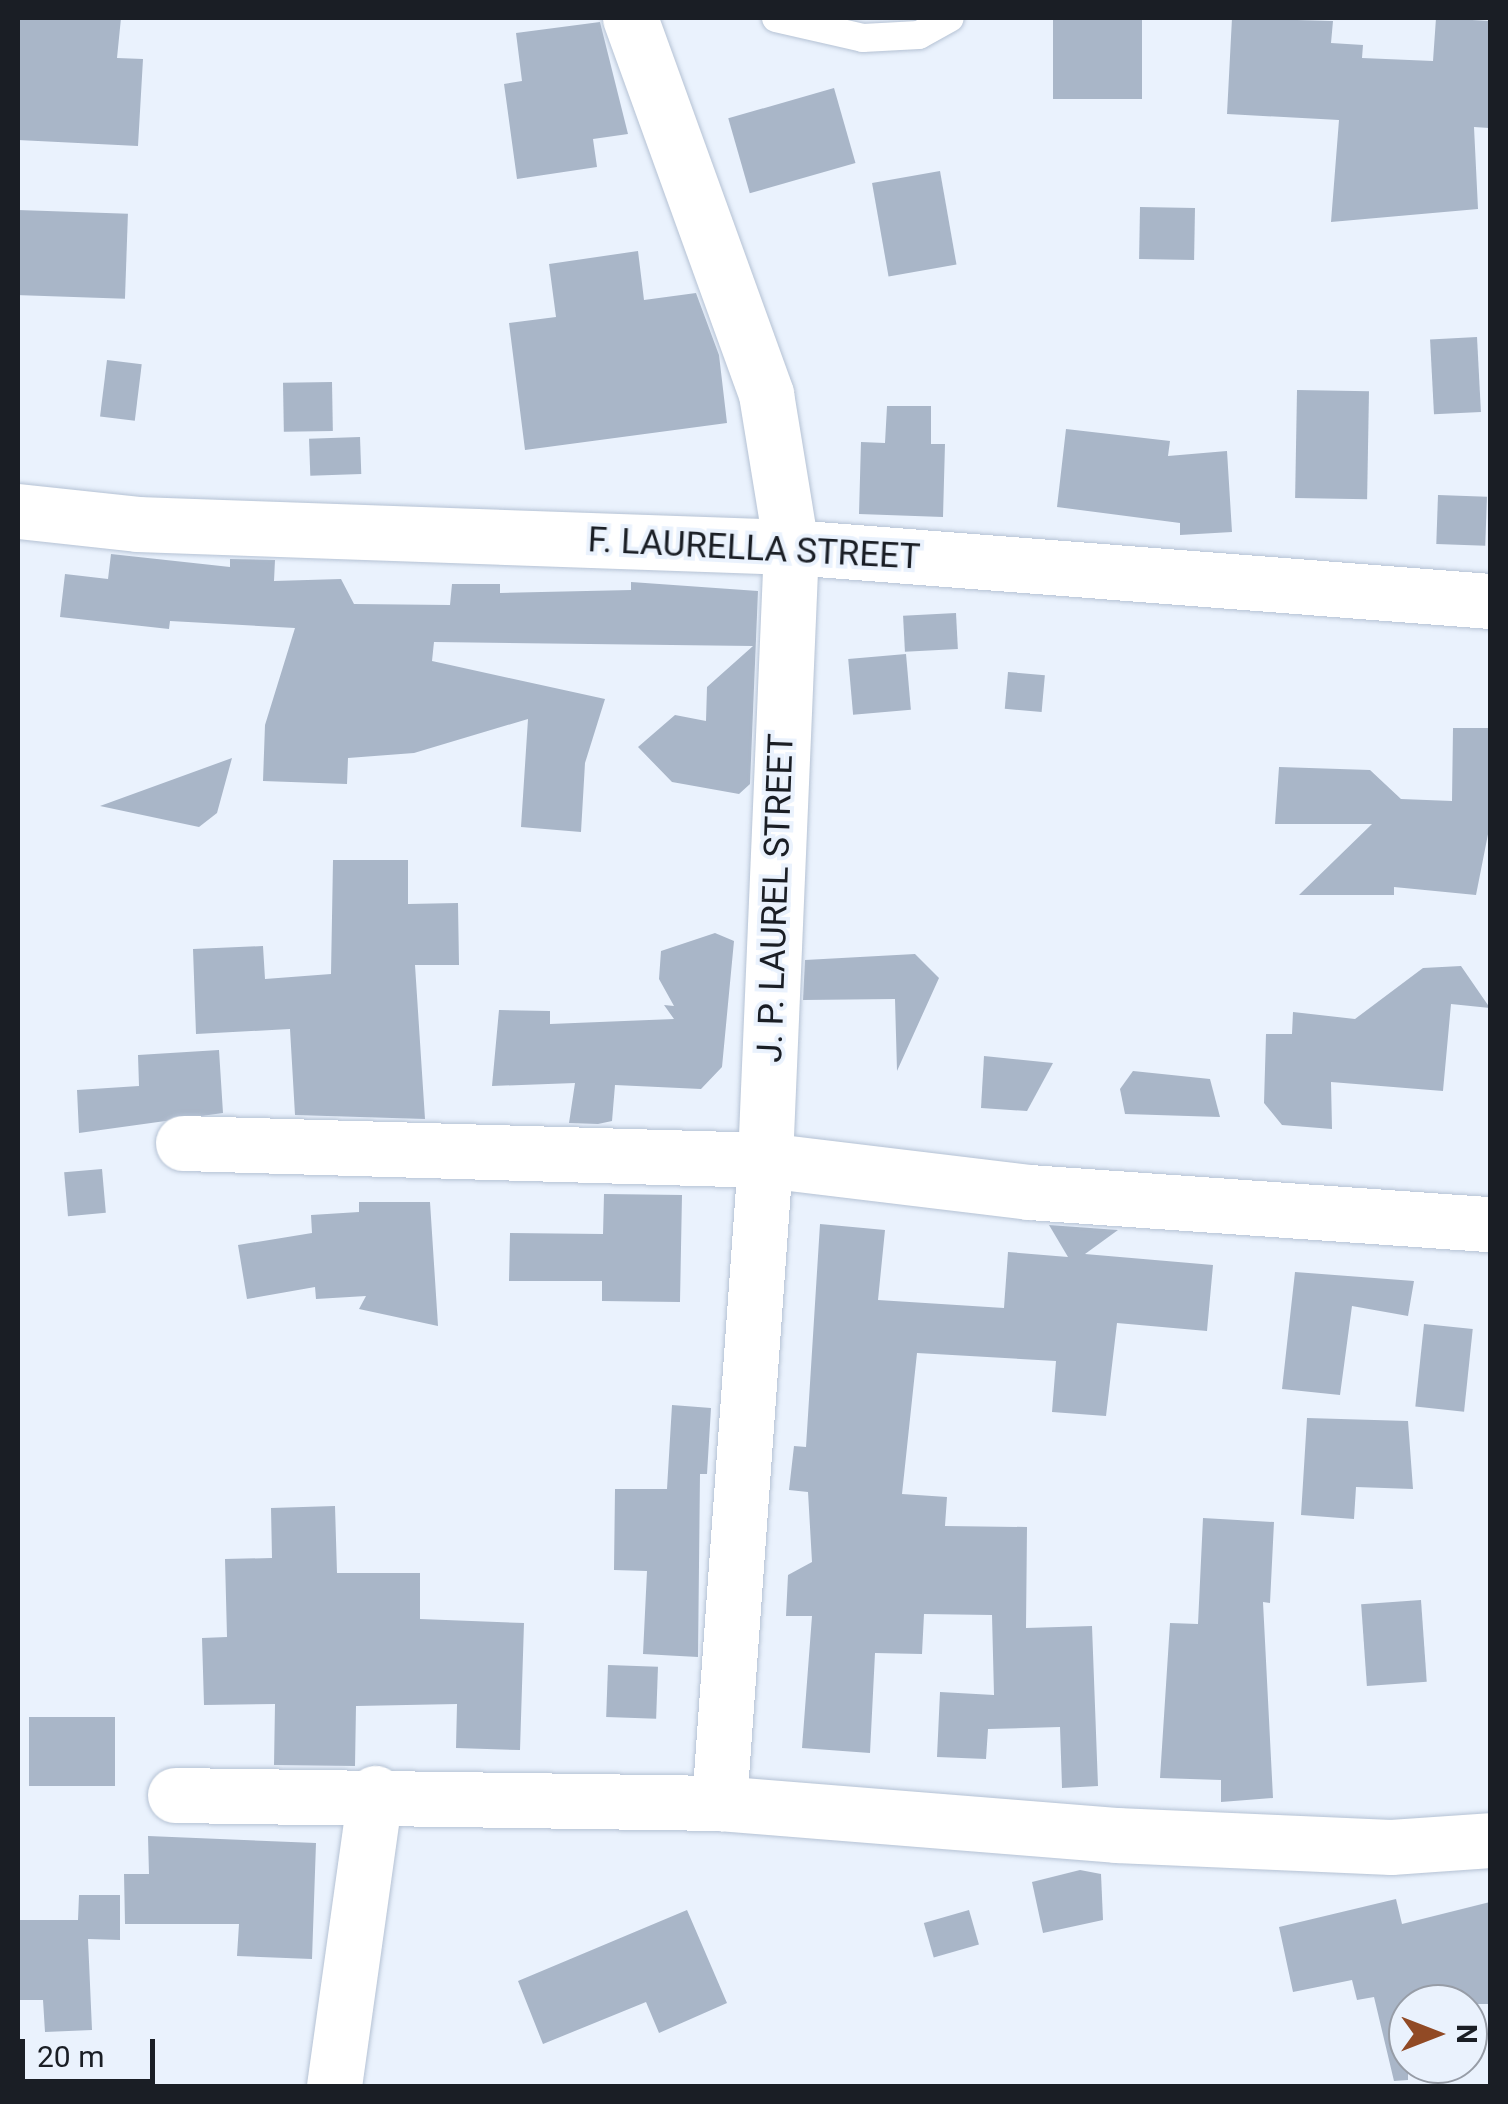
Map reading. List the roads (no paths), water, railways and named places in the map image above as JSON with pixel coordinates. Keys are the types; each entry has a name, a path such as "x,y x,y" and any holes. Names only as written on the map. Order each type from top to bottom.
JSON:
{"street":[{"name":"J. P. LAUREL STREET","path":"630,18 766,394 791,547 766,1160 718,1803"},
{"name":"F. LAURELLA STREET","path":"18,511 137,524 791,547 1490,601"},
{"path":"183,1143 766,1160 1029,1192 1490,1224"},
{"path":"334,2086 375,1794"},
{"path":"175,1795 375,1794 718,1803 1136,1836 1391,1847 1490,1840"}],"lane":[{"path":"776,18 863,38 918,36 950,18"}]}
